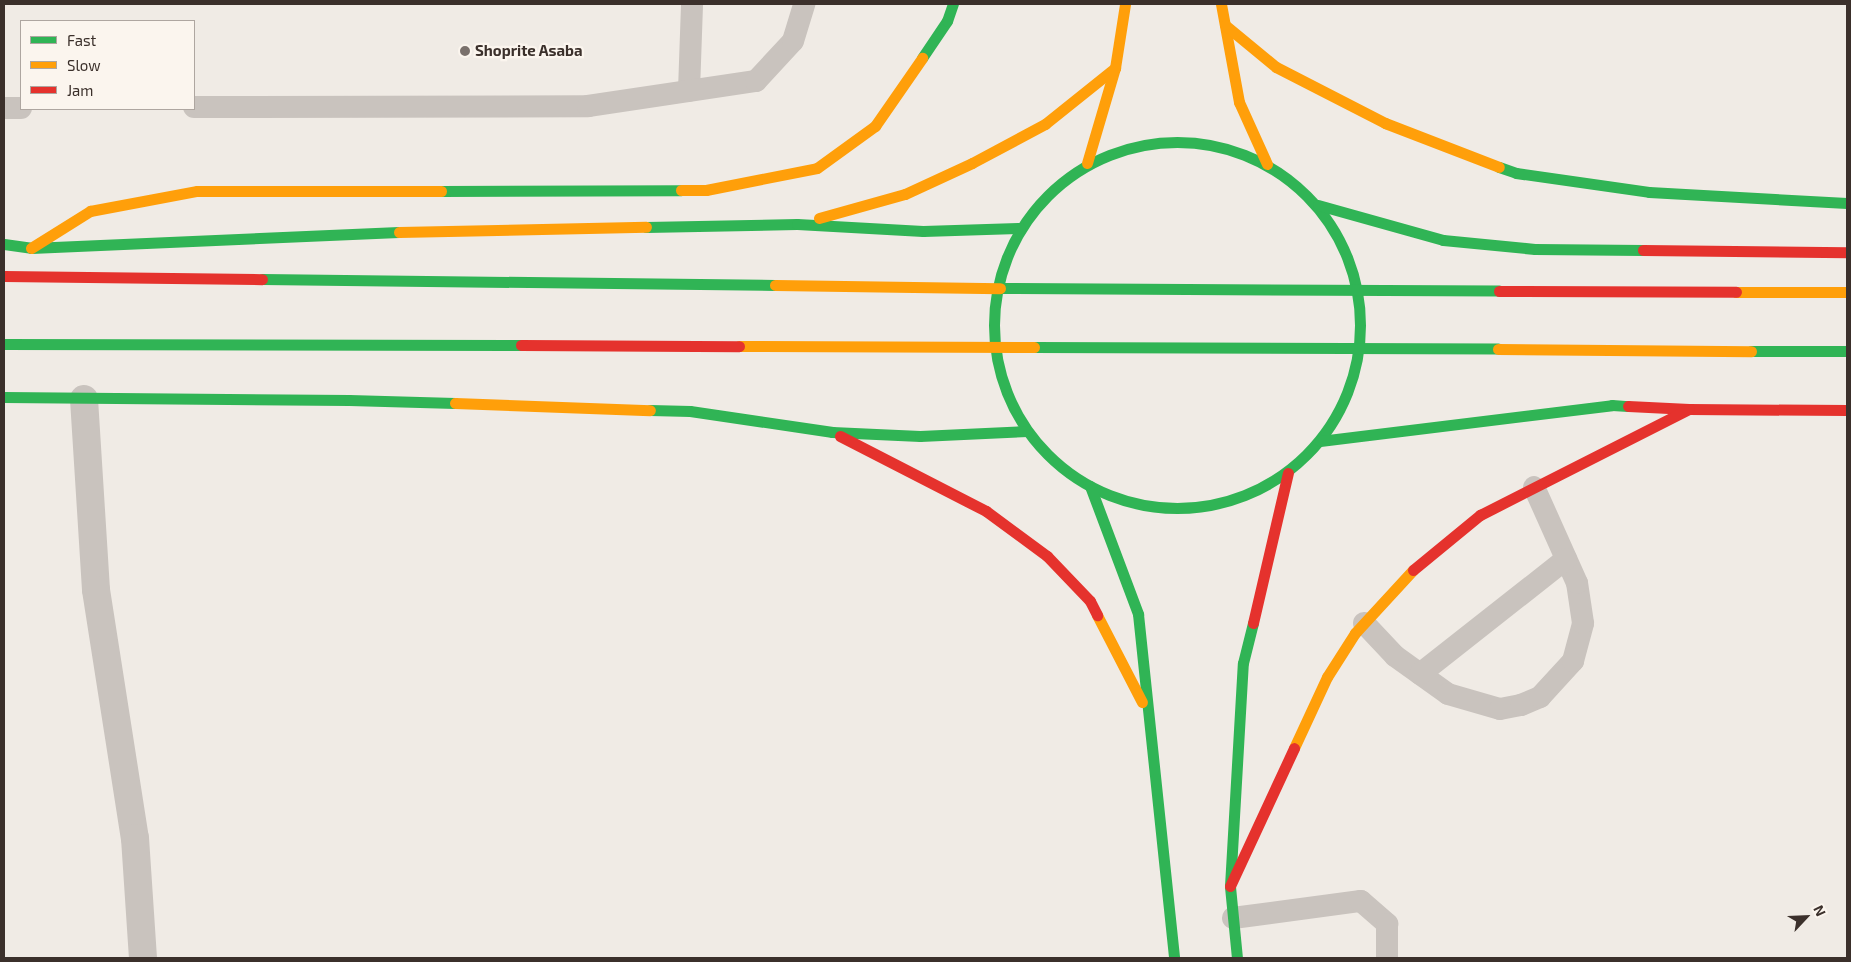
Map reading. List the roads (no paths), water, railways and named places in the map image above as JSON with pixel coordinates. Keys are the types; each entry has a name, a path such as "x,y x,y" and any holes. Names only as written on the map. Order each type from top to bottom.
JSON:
{"main road":[{"path":"31,248 90,211 197,191 706,190 817,168 875,126 946,21 953,4"},
{"path":"1087,163 1115,68 1125,4"},
{"path":"1222,4 1239,102 1267,164"},
{"path":"1225,25 1276,67 1385,122 1516,174 1649,192 1847,202"},
{"path":"797,224 905,194 972,163 1046,124 1115,68"},
{"path":"1146,142 1208,142 1267,164 1294,182 1318,205 1350,260 1361,323 1351,386 1320,441 1288,473 1251,494 1211,507 1170,509 1128,502 1090,486 1056,462 1027,431 1003,384 993,330 999,277 1020,228 1049,191 1087,163 1146,142"},
{"path":"1318,205 1443,240 1535,249 1847,252"},
{"path":"4,244 31,248 427,231 797,224 923,231 1020,228"},
{"path":"4,276 1265,291 1847,292"},
{"path":"4,344 1847,350"},
{"path":"4,397 349,400 690,412 832,432 920,436 1027,431"},
{"path":"1320,441 1612,405 1689,409 1847,410"},
{"path":"1230,886 1326,677 1364,623 1405,577 1480,515 1689,409"},
{"path":"832,432 986,511 1047,556 1090,601 1150,716"},
{"path":"1237,958 1230,886 1243,662 1288,473"},
{"path":"1090,486 1138,614 1174,958"}],"street":[{"path":"84,399 96,590 135,838 143,958"}],"lane":[{"path":"689,91 692,4"},
{"path":"195,107 588,106 756,81 793,41 804,4"},
{"path":"4,108 20,108"},
{"path":"1364,623 1395,656 1448,694 1500,709 1521,705 1540,697 1573,661 1583,623 1577,583 1534,487"},
{"path":"1420,674 1566,558"},
{"path":"1233,918 1361,901 1387,924 1387,958"}],"place":[{"name":"Shoprite Asaba","path":"465,51"}]}
